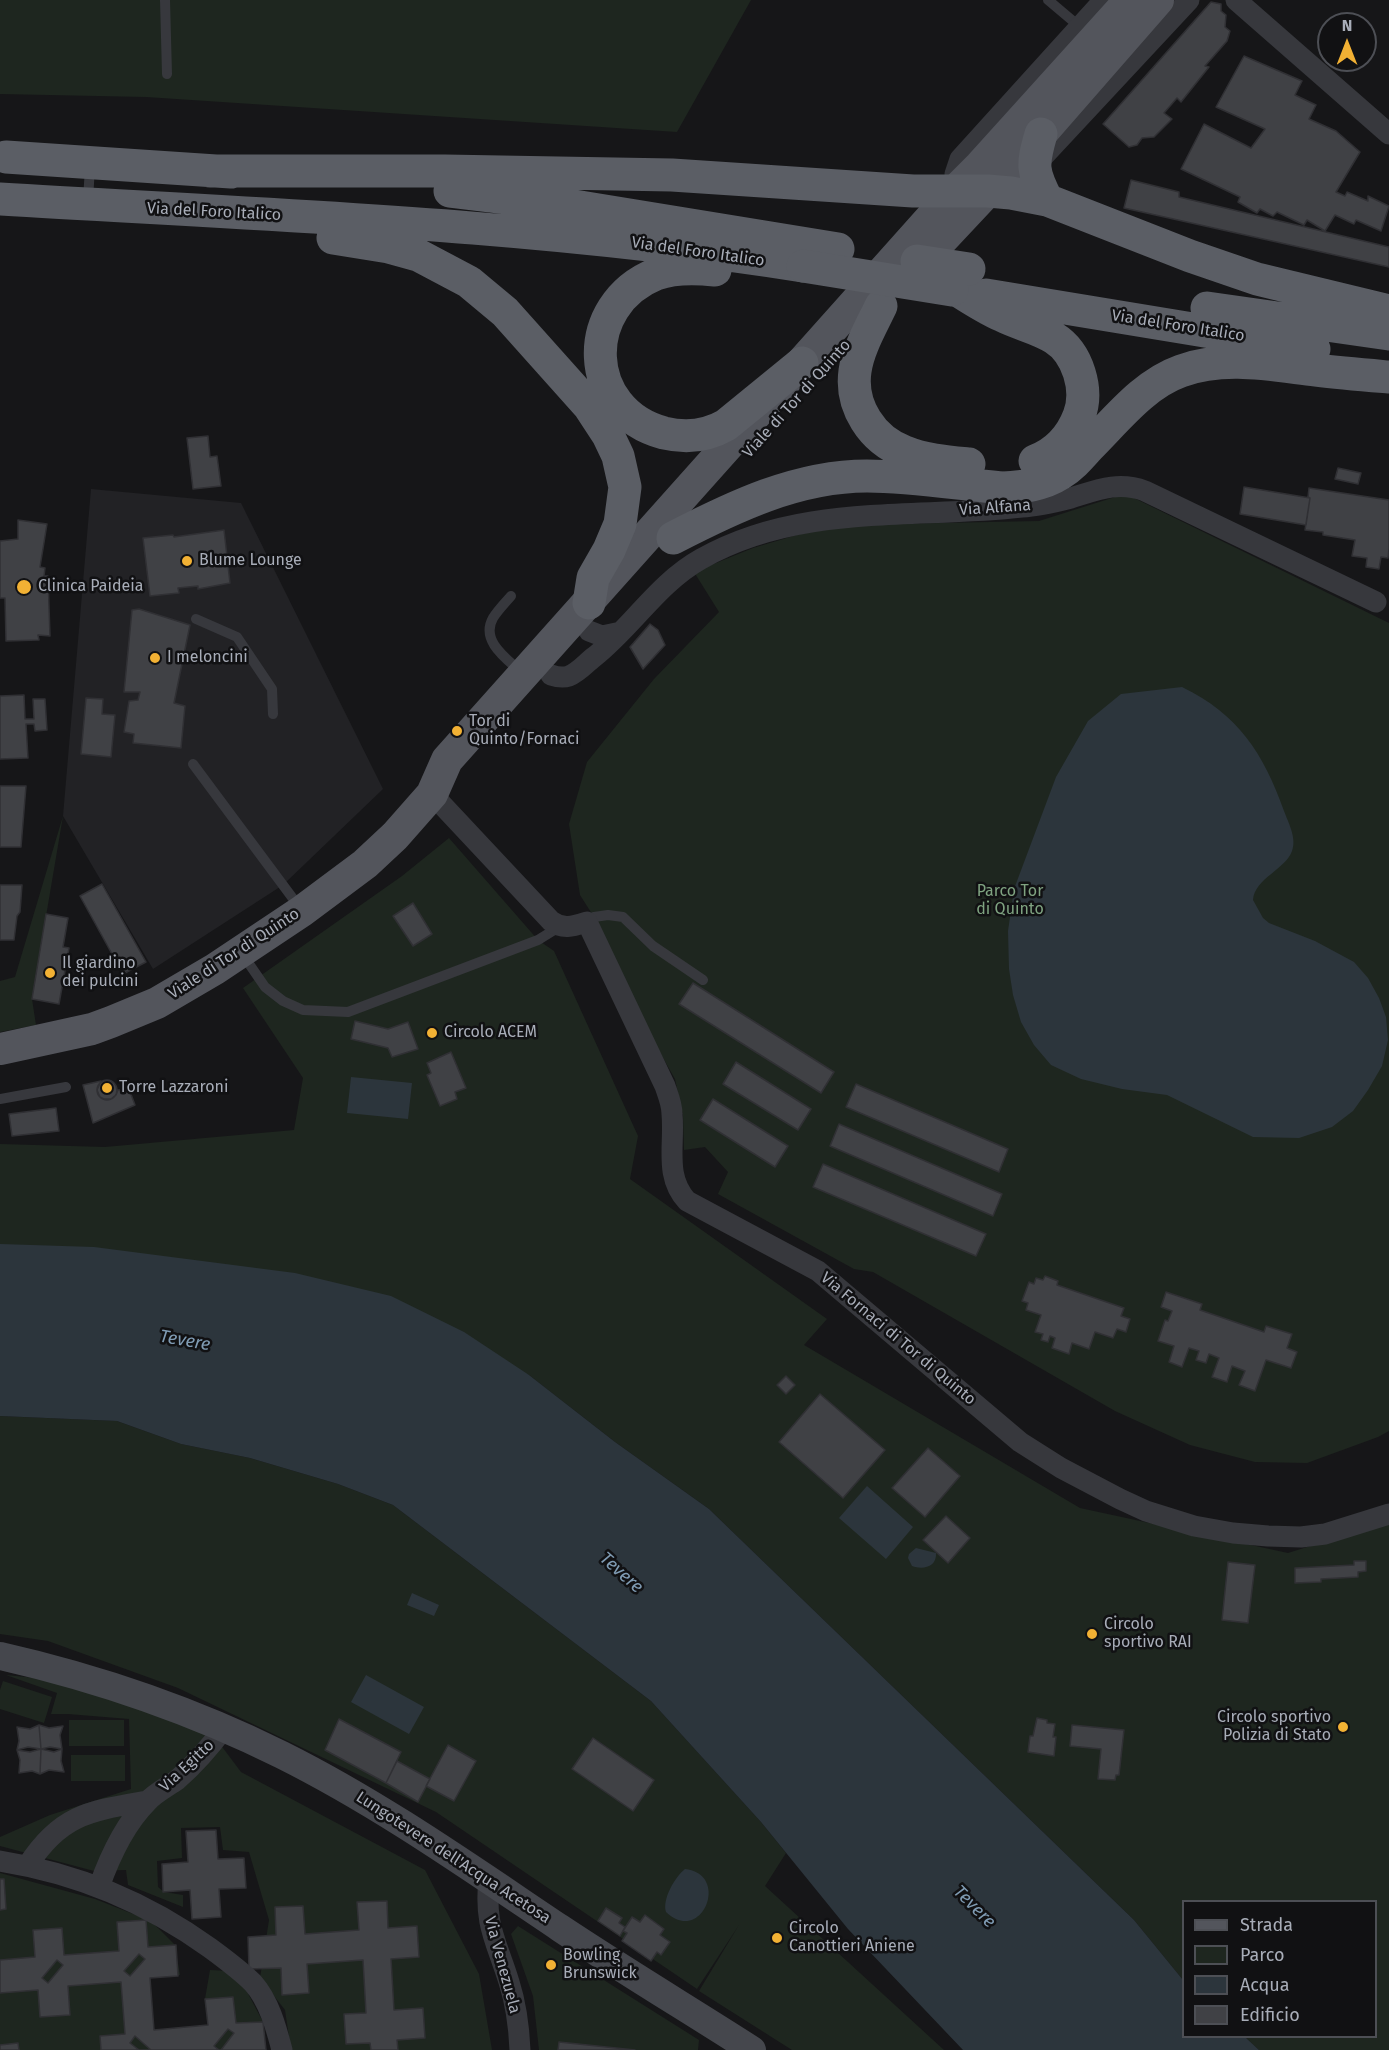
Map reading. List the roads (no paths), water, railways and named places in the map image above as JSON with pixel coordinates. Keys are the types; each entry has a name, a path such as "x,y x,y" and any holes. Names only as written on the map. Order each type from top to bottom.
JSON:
{"highway":[{"path":"1041,134 1034,167 1047,200"},
{"name":"Via del Foro Italico","path":"6,157 419,188 574,206 648,231 798,266 1226,311 1389,334"},
{"path":"210,171 672,175 913,191 988,191 1047,200 1190,256 1257,279 1389,311"},
{"name":"Via del Foro Italico","path":"0,199 560,235 648,231 838,249 960,283 1389,362"},
{"path":"88,204 228,226 304,234 389,247 418,255 469,282 505,312 584,400 608,435 618,456 625,488 622,513 609,550 593,578 589,617"},
{"path":"798,266 759,271 675,270 657,274 625,293 610,311 602,333 600,356 604,381 616,403 625,412 654,430 683,436 713,432 726,425 802,363"},
{"path":"880,306 858,359 854,381 860,410 876,434 904,452 955,462 1014,465 1047,456 1069,436 1081,410 1082,388 1076,364 1065,347 1056,339 1001,316 960,283"},
{"path":"672,538 747,502 804,484 834,479 884,477 1003,488 1038,484 1068,469 1130,405 1156,385 1180,371 1202,365 1261,364 1389,377"}],"main road":[{"name":"Viale di Tor di Quinto","path":"0,1049 92,1029 131,1015 167,998 302,911 365,864 395,836 432,794 460,775 537,675 589,617 802,363 1130,0"},
{"name":"Viale di Tor di Quinto","path":"589,617 672,538 880,306 1041,134 1158,0"},
{"name":"Lungotevere dell'Acqua Acetosa","path":"0,1656 52,1667 96,1681 224,1728 282,1755 376,1807 489,1879 583,1943 752,2050"}],"street":[{"path":"1034,167 1076,119 1189,0"},
{"path":"1236,0 1389,134"},
{"path":"955,191 954,174 960,159 1080,27 1095,3"},
{"path":"1041,134 1076,119"},
{"name":"Via Alfana","path":"537,675 565,677 577,672 606,648 682,571 712,553 764,532 807,522 848,517 1024,507 1056,502 1109,487 1121,486 1146,491 1376,602"},
{"path":"589,617 602,636 621,632"},
{"path":"432,794 551,921 559,927 587,922"},
{"name":"Via Fornaci di Tor di Quinto","path":"587,922 665,1086 672,1114 672,1175 678,1190 687,1201 825,1276 889,1333 1020,1442 1061,1468 1129,1503 1194,1526 1233,1533 1286,1537 1313,1536 1337,1531 1389,1514"},
{"name":"Via Egitto","path":"99,1887 109,1858 120,1837 147,1801 195,1763 224,1728"},
{"name":"Via Egitto","path":"28,1865 39,1848 53,1833 67,1823 94,1812 147,1801"},
{"path":"0,1861 28,1865 99,1887 178,1926 226,1960 262,1997 276,2029 282,2050"},
{"name":"Via Venezuela","path":"489,1879 488,1920 515,2005 520,2050"}],"lane":[{"path":"165,0 167,75"},
{"path":"1048,0 1080,27"},
{"path":"88,204 90,163"},
{"path":"511,596 492,620 491,639 495,648 537,675"},
{"path":"196,619 237,637 272,689 273,714"},
{"path":"193,764 302,911"},
{"path":"587,922 594,917 608,915 623,917 653,946 704,980"},
{"path":"241,952 265,987 283,1001 303,1010 348,1012 538,940 559,927"},
{"path":"0,1099 66,1086"}],"water":[{"path":"1182,687 1219,710 1246,738 1268,771 1290,825 1293,836 1292,851 1283,864 1264,880 1255,892 1253,900 1263,918 1269,923 1315,941 1354,962 1368,978 1386,1017 1388,1040 1382,1066 1353,1111 1332,1127 1299,1138 1253,1137 1167,1095 1122,1089 1081,1079 1051,1065 1034,1045 1021,1022 1013,995 1009,969 1008,931 1014,889 1056,777 1088,721 1121,694"},
{"path":"351,1077 412,1083 408,1119 347,1113"},
{"name":"Tevere","path":"0,1244 94,1247 295,1273 391,1296 464,1332 529,1375 615,1442 709,1509 1134,1920 1182,1979 1182,2038 1246,2038 1259,2050 963,2050 848,1929 761,1822 651,1701 393,1505 338,1484 250,1458 181,1444 117,1421 0,1416"},
{"path":"867,1486 913,1527 886,1559 839,1518"},
{"path":"916,1548 936,1553 934,1562 921,1568 912,1566 908,1558"},
{"path":"412,1593 439,1605 434,1616 407,1605"},
{"path":"366,1675 424,1707 409,1734 351,1702"},
{"path":"685,1869 699,1874 706,1883 709,1894 700,1915 691,1920 679,1920 666,1912 665,1907 670,1889"}],"place":[{"name":"Blume Lounge","path":"187,561"},
{"name":"Clinica Paideia","path":"24,587"},
{"name":"I meloncini","path":"155,658"},
{"name":"Tor di Quinto/Fornaci","path":"457,731"},
{"name":"Il giardino dei pulcini","path":"50,973"},
{"name":"Circolo ACEM","path":"432,1033"},
{"name":"Torre Lazzaroni","path":"107,1088"},
{"name":"Circolo sportivo RAI","path":"1092,1634"},
{"name":"Circolo sportivo Polizia di Stato","path":"1343,1727"},
{"name":"Circolo Canottieri Aniene","path":"777,1938"},
{"name":"Bowling Brunswick","path":"551,1965"}],"park label":[{"name":"Parco Tor di Quinto","path":"1010,901"}]}
